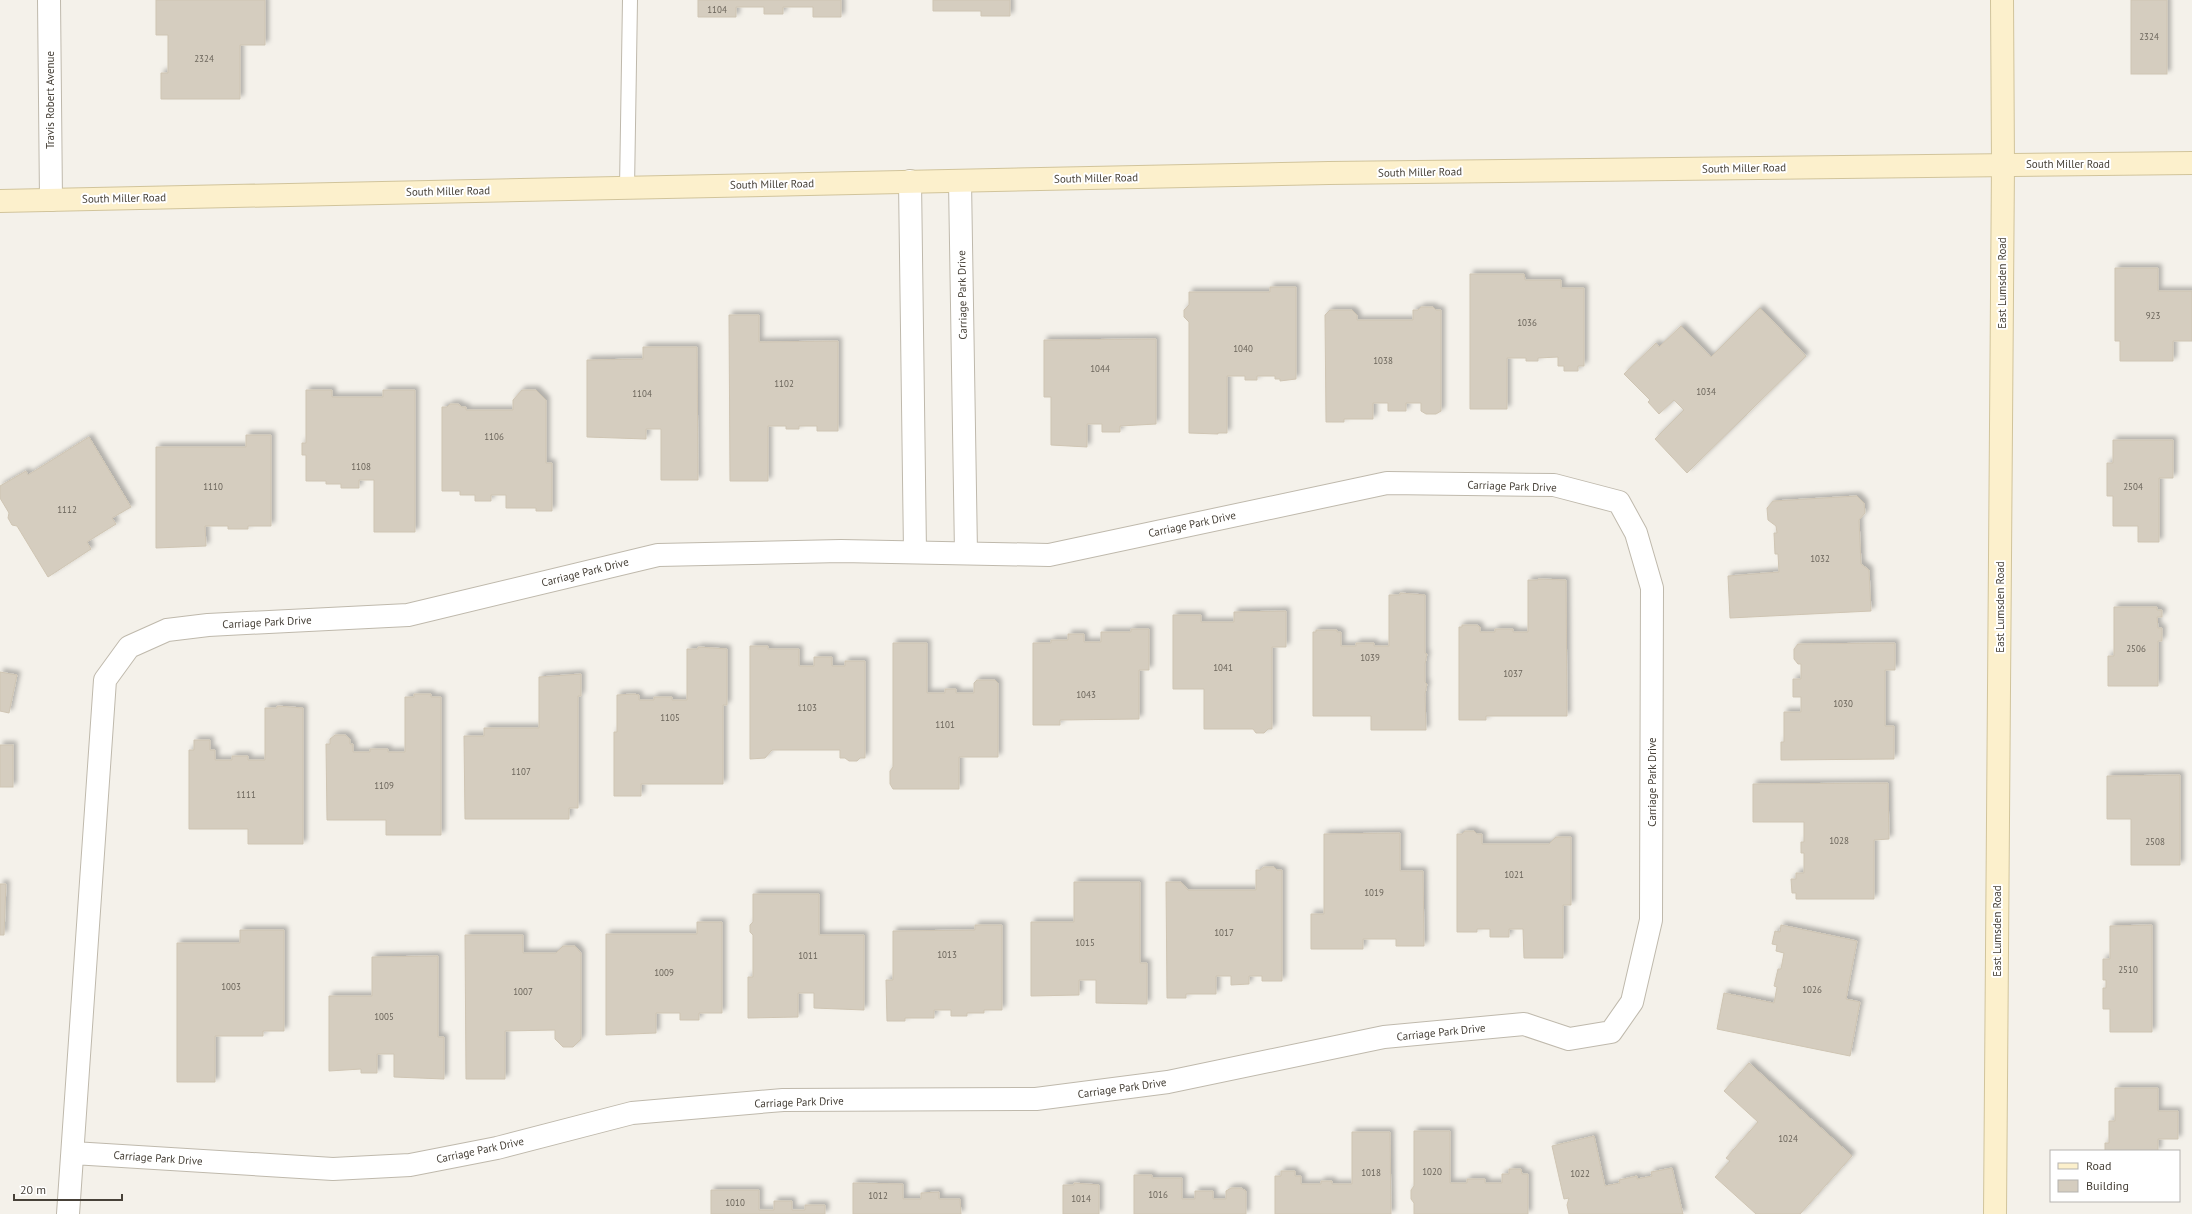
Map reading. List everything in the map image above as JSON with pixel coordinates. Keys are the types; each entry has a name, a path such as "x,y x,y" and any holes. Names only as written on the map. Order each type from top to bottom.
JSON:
{"street":[{"name":"Travis Robert Avenue","path":"49,0 50,200"},
{"name":"East Lumsden Road","path":"1995,1214 2003,164 2002,0"},
{"name":"South Miller Road","path":"0,201 1337,173 2003,164 2192,164"},
{"path":"910,181 915,552"},
{"name":"Carriage Park Drive","path":"960,181 966,553"},
{"name":"Carriage Park Drive","path":"68,1214 105,680 129,647 166,630 208,625 408,615 658,555 842,551 1049,555 1387,483 1554,485 1619,502 1636,533 1652,588 1651,920 1632,1002 1611,1032 1569,1039 1524,1024 1384,1037 1168,1082 1036,1099 783,1100 632,1113 497,1148 410,1165 333,1169 73,1153"}],"lane":[{"path":"627,188 630,0"}],"building":[{"path":"156,0 265,0 265,45 240,45 240,99 161,99 161,73 168,73 168,35 156,35"},
{"path":"698,0 841,0 841,17 813,17 813,7 783,7 783,14 764,14 764,7 736,7 736,17 698,17"},
{"path":"933,0 1010,0 1010,16 981,16 981,11 933,11"},
{"path":"2131,0 2167,0 2167,74 2131,74"},
{"path":"2115,268 2158,268 2158,291 2192,291 2192,341 2173,341 2173,361 2120,361 2120,341 2115,341"},
{"path":"1470,274 1524,274 1525,280 1561,280 1561,288 1584,288 1584,366 1578,366 1578,371 1564,371 1564,366 1558,366 1558,357 1538,358 1538,361 1526,361 1526,358 1507,358 1507,409 1470,409"},
{"path":"1270,287 1296,287 1296,379 1280,381 1280,379 1275,379 1275,376 1257,376 1257,380 1245,380 1245,376 1227,376 1227,433 1189,433 1189,322 1184,317 1184,310 1189,305 1189,292 1270,292"},
{"path":"1421,307 1433,307 1436,310 1441,310 1441,411 1436,414 1426,414 1421,411 1421,403 1406,403 1406,411 1388,411 1388,403 1373,403 1373,419 1344,419 1344,422 1326,422 1325,315 1330,310 1352,310 1357,315 1357,320 1413,320 1413,310 1418,310"},
{"path":"1760,308 1806,356 1687,473 1655,439 1684,410 1674,400 1659,414 1648,402 1650,400 1624,374 1656,343 1659,347 1681,326 1711,357"},
{"path":"729,315 759,315 759,342 838,341 838,431 817,431 817,426 799,426 799,429 786,429 786,426 768,426 768,481 730,481"},
{"path":"1156,339 1156,424 1120,426 1120,432 1102,432 1102,424 1087,424 1087,447 1051,445 1051,397 1044,397 1044,340"},
{"path":"643,347 697,347 698,480 661,480 661,429 646,429 646,439 587,437 587,360 643,359"},
{"path":"306,390 332,390 332,397 383,397 383,390 415,390 415,532 374,532 374,480 359,480 359,488 341,488 341,484 326,484 326,481 306,481 306,455 302,455 302,443 306,443"},
{"path":"522,390 536,390 546,400 546,463 552,463 552,511 536,511 536,508 506,508 506,495 491,495 491,501 475,501 475,495 460,495 460,491 442,491 442,407 447,407 450,404 458,404 462,407 466,407 466,410 513,410 513,400"},
{"path":"246,435 271,435 271,526 248,526 248,529 228,529 228,526 205,526 206,546 156,548 156,447 246,447"},
{"path":"89,437 131,507 112,518 116,524 87,542 91,549 48,577 17,526 12,525 8,518 9,513 0,498 0,486 26,471 28,475"},
{"path":"2113,440 2173,440 2173,478 2159,478 2159,542 2138,542 2138,526 2113,526 2113,496 2107,496 2107,463 2113,463"},
{"path":"1857,496 1864,503 1865,513 1859,520 1861,564 1869,570 1871,611 1730,618 1728,576 1779,572 1778,554 1775,554 1774,533 1777,533 1776,526 1768,520 1767,508 1773,501"},
{"path":"1528,580 1566,580 1567,716 1486,716 1486,720 1459,720 1459,627 1462,627 1462,625 1477,625 1480,627 1480,632 1495,632 1495,629 1513,629 1513,632 1528,632"},
{"path":"1400,593 1425,595 1425,653 1427,654 1425,664 1425,682 1427,684 1425,694 1426,730 1371,730 1371,716 1313,716 1313,632 1316,632 1316,630 1337,630 1337,632 1341,632 1341,646 1356,646 1356,643 1374,643 1374,646 1389,646 1389,595 1400,595"},
{"path":"2114,607 2157,607 2157,610 2162,610 2162,617 2157,617 2158,628 2162,628 2162,641 2158,641 2158,686 2108,686 2108,656 2114,656"},
{"path":"1286,611 1286,647 1272,647 1272,729 1268,729 1264,733 1256,733 1253,729 1204,729 1204,689 1173,689 1173,615 1201,615 1201,622 1234,622 1234,612"},
{"path":"1131,629 1149,629 1149,670 1139,670 1139,719 1060,720 1060,725 1033,725 1033,643 1051,643 1051,640 1068,640 1068,634 1084,634 1084,642 1101,642 1101,632 1131,632"},
{"path":"893,643 927,643 927,693 945,693 945,689 956,689 956,693 974,693 974,683 977,680 995,680 998,683 998,757 959,757 959,789 893,789 890,784 890,771 893,767"},
{"path":"1895,643 1895,670 1885,670 1885,726 1894,726 1894,759 1781,760 1781,742 1784,742 1784,712 1801,712 1801,697 1793,697 1793,679 1801,679 1801,664 1798,664 1794,659 1794,649 1798,644"},
{"path":"750,646 768,646 768,649 799,649 799,666 814,666 814,657 832,657 832,666 845,666 845,661 865,661 865,758 860,758 857,761 849,761 845,758 840,758 840,750 772,750 765,758 750,759"},
{"path":"698,647 727,649 727,705 723,705 723,784 641,784 641,796 614,796 614,732 617,732 617,695 639,695 639,700 654,700 654,697 672,697 672,700 687,700 687,649 698,649"},
{"path":"0,672 17,675 9,713 0,711"},
{"path":"581,674 581,696 578,696 578,808 569,808 569,819 465,819 464,736 484,736 484,728 539,728 539,677"},
{"path":"414,694 431,694 431,697 441,697 441,835 386,835 386,820 327,820 326,744 330,744 330,739 335,735 345,735 350,739 350,744 353,744 353,752 370,752 370,749 388,749 388,752 405,752 405,697 414,697"},
{"path":"277,706 303,708 303,844 248,844 248,829 189,829 189,750 194,750 194,740 210,740 210,750 215,750 215,760 232,760 232,756 248,756 248,760 265,760 265,708 277,708"},
{"path":"0,745 13,745 13,787 0,787"},
{"path":"2180,775 2180,865 2131,865 2131,819 2107,819 2107,776"},
{"path":"1888,783 1889,839 1874,840 1874,899 1796,899 1796,893 1792,893 1791,879 1796,879 1796,873 1804,873 1804,853 1801,853 1801,842 1804,842 1804,822 1753,822 1753,784"},
{"path":"1465,831 1474,831 1477,834 1482,834 1482,844 1549,844 1556,837 1571,837 1571,905 1563,905 1563,958 1524,958 1523,929 1509,929 1509,937 1490,937 1490,929 1477,929 1477,932 1457,932 1457,834 1462,834"},
{"path":"1400,833 1400,871 1423,871 1424,946 1396,946 1396,939 1363,939 1363,949 1311,949 1311,914 1324,914 1324,834"},
{"path":"1264,867 1274,867 1277,870 1282,870 1282,981 1262,981 1262,976 1249,976 1249,984 1231,985 1231,976 1216,976 1216,994 1186,994 1186,998 1167,998 1166,882 1181,882 1188,890 1256,890 1256,870 1260,870"},
{"path":"1074,882 1140,882 1140,963 1147,963 1147,1004 1096,1003 1096,980 1079,980 1079,995 1031,996 1031,922 1074,922"},
{"path":"0,884 6,884 4,935 0,935"},
{"path":"753,894 819,894 819,935 864,935 864,1010 814,1008 814,993 798,993 798,1017 748,1018 748,977 753,977 753,935 750,932 750,925 753,922"},
{"path":"697,922 722,922 722,1013 699,1013 699,1020 680,1020 680,1013 656,1013 656,1033 606,1035 606,934 697,934"},
{"path":"975,925 1002,925 1002,1010 984,1010 984,1013 967,1013 967,1016 951,1016 951,1010 934,1010 934,1018 905,1018 905,1021 887,1021 886,980 893,980 893,931 975,930"},
{"path":"1781,925 1857,941 1846,999 1860,1002 1850,1056 1717,1029 1724,993 1774,1003 1777,987 1774,986 1778,969 1781,969 1784,953 1776,951 1777,945 1772,944 1775,931 1780,932"},
{"path":"2152,925 2152,1032 2110,1032 2110,1009 2103,1009 2103,988 2106,988 2106,980 2103,980 2103,959 2110,959 2110,926"},
{"path":"240,930 284,930 284,1031 263,1031 263,1036 215,1036 215,1082 177,1082 177,943 240,943"},
{"path":"465,935 523,935 523,953 556,953 563,946 575,946 581,953 581,1039 573,1047 563,1047 555,1039 555,1030 505,1031 505,1079 466,1079"},
{"path":"438,956 438,1037 444,1037 444,1079 394,1077 394,1054 377,1054 377,1073 361,1073 361,1069 329,1071 329,996 372,996 372,957"},
{"path":"1749,1063 1852,1156 1800,1214 1756,1214 1715,1177 1730,1161 1726,1158 1758,1122 1724,1091"},
{"path":"2115,1088 2158,1088 2158,1111 2178,1111 2178,1139 2158,1139 2158,1150 2105,1150 2105,1143 2109,1143 2109,1121 2115,1121"},
{"path":"1414,1131 1450,1131 1450,1183 1467,1183 1467,1179 1485,1179 1485,1183 1502,1183 1502,1174 1509,1174 1509,1169 1521,1169 1522,1174 1528,1174 1528,1214 1414,1214 1414,1203 1411,1199 1411,1190 1414,1186"},
{"path":"1352,1132 1390,1132 1391,1214 1275,1214 1275,1176 1281,1176 1281,1171 1295,1171 1295,1176 1301,1176 1301,1184 1321,1184 1321,1181 1332,1181 1332,1184 1352,1184"},
{"path":"1594,1136 1605,1186 1620,1183 1619,1180 1637,1176 1637,1179 1652,1176 1651,1172 1672,1168 1683,1214 1569,1214 1567,1205 1569,1198 1564,1199 1552,1146"},
{"path":"1134,1175 1152,1175 1152,1178 1182,1178 1182,1199 1195,1199 1195,1191 1213,1191 1213,1199 1226,1199 1226,1191 1231,1188 1241,1188 1246,1191 1246,1214 1134,1214"},
{"path":"853,1183 903,1184 903,1199 921,1199 921,1193 939,1192 939,1199 960,1199 961,1214 853,1214"},
{"path":"1074,1183 1099,1185 1099,1214 1063,1214 1063,1185 1074,1185"},
{"path":"711,1190 759,1190 759,1210 774,1210 774,1201 792,1201 792,1210 805,1210 805,1205 825,1205 825,1214 711,1214"}]}
